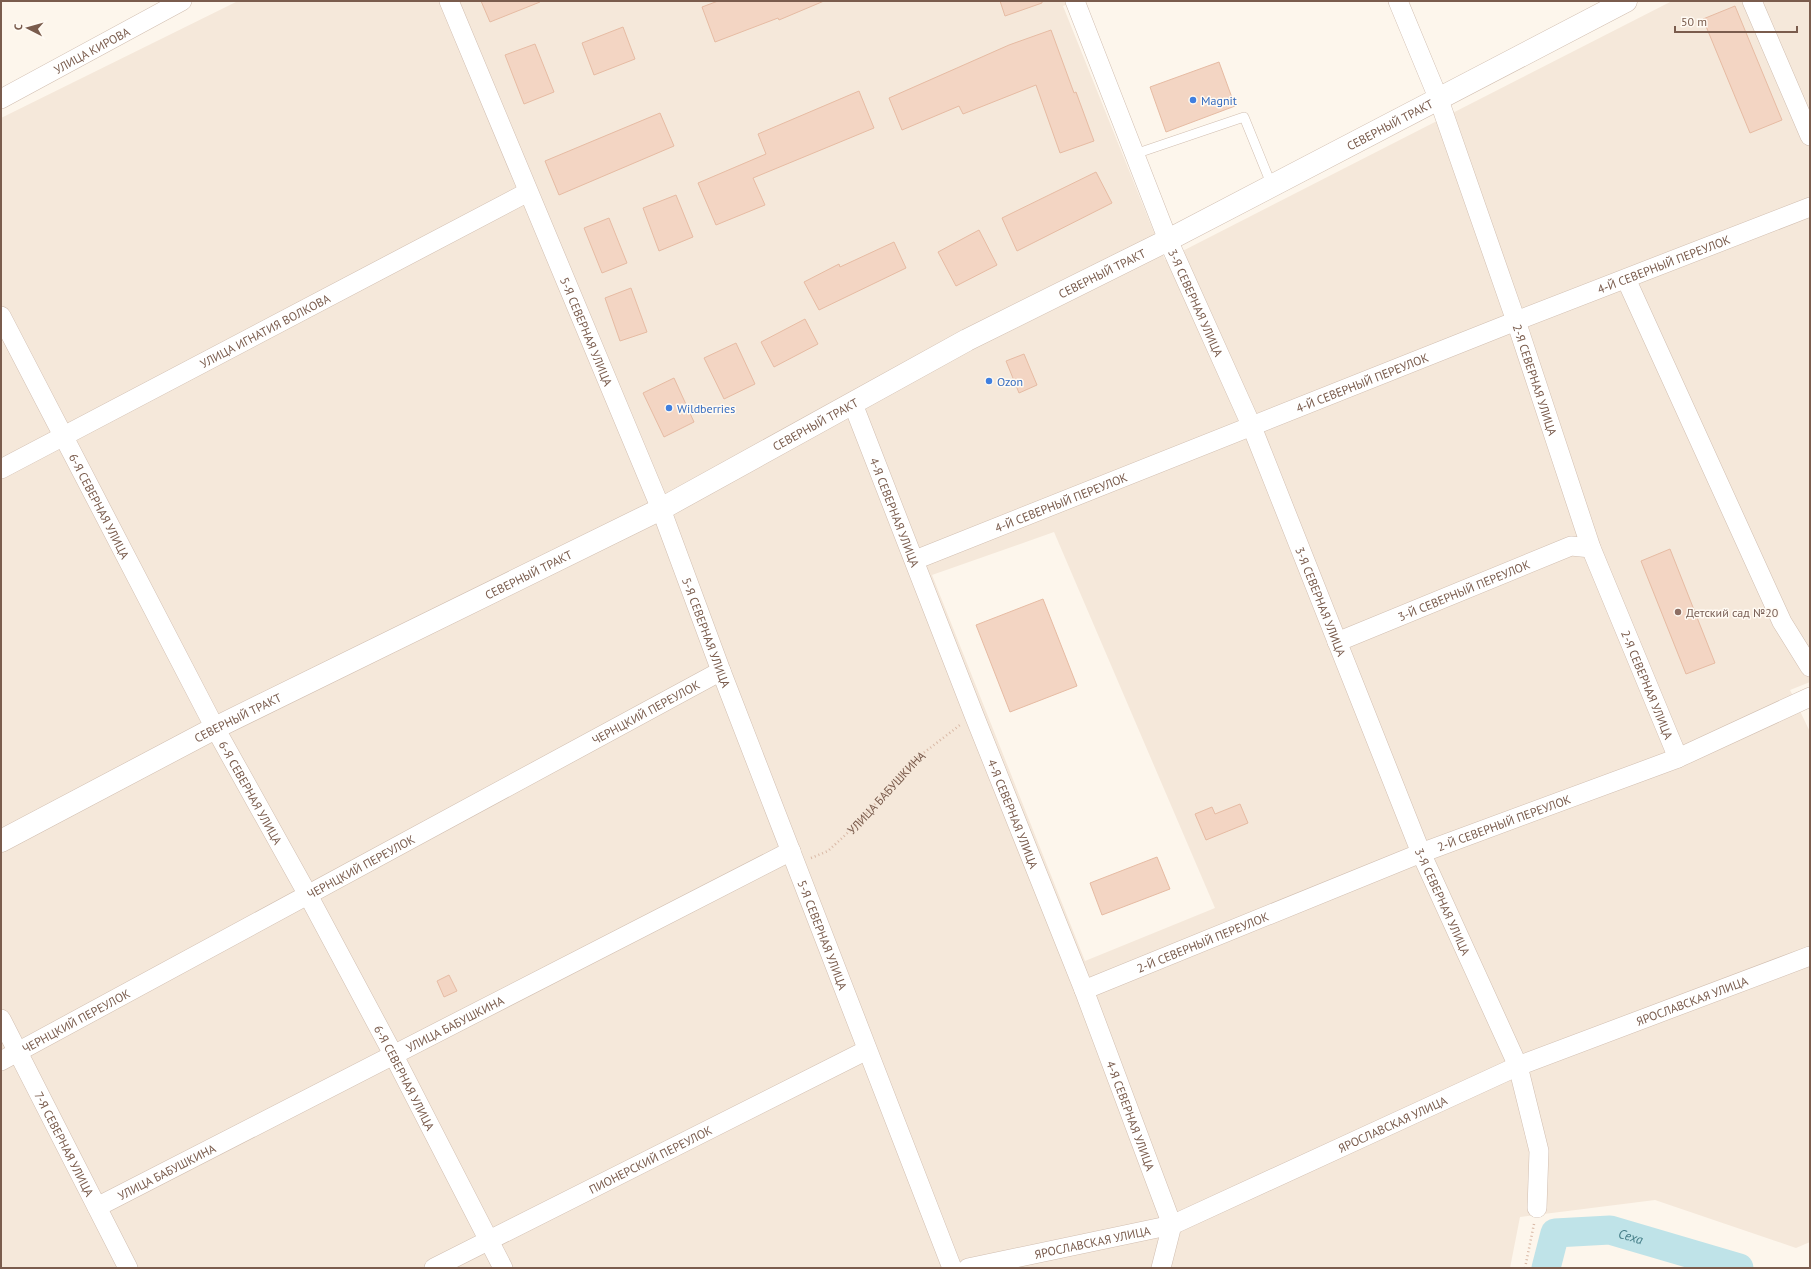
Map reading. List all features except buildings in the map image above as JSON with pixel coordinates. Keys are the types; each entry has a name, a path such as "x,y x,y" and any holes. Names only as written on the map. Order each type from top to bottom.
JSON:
{"street":[{"name":"УЛИЦА КИРОВА","path":"1,99 182,1"},
{"name":"5-Я СЕВЕРНАЯ УЛИЦА","path":"449,1 661,509 721,671 952,1268"},
{"name":"3-Я СЕВЕРНАЯ УЛИЦА","path":"1075,1 1168,240 1252,427 1421,853 1518,1066 1539,1151 1537,1208"},
{"name":"2-Я СЕВЕРНАЯ УЛИЦА","path":"1398,1 1439,100 1516,321 1591,548 1678,758"},
{"name":"СЕВЕРНЫЙ ТРАКТ","path":"1,841 215,728 661,509 967,340 1168,240 1439,100 1626,1"},
{"path":"1752,1 1810,136"},
{"name":"УЛИЦА ИГНАТИЯ ВОЛКОВА","path":"1,469 528,192"},
{"name":"4-Й СЕВЕРНЫЙ ПЕРЕУЛОК","path":"915,560 1516,321 1810,207"},
{"path":"1626,279 1782,622 1810,667"},
{"name":"6-Я СЕВЕРНАЯ УЛИЦА","path":"1,316 215,728 308,895 393,1054 503,1268"},
{"name":"4-Я СЕВЕРНАЯ УЛИЦА","path":"853,404 915,560 974,715 1084,990 1172,1225"},
{"name":"3-Й СЕВЕРНЫЙ ПЕРЕУЛОК","path":"1337,642 1571,546 1591,548"},
{"name":"ЧЕРНЦКИЙ ПЕРЕУЛОК","path":"9,1057 721,671"},
{"name":"2-Й СЕВЕРНЫЙ ПЕРЕУЛОК","path":"1084,990 1421,853 1678,758 1810,697"},
{"name":"УЛИЦА БАБУШКИНА","path":"97,1207 393,1054 793,858"},
{"name":"ЯРОСЛАВСКАЯ УЛИЦА","path":"968,1268 1172,1225 1518,1066 1810,956"},
{"name":"7-Я СЕВЕРНАЯ УЛИЦА","path":"1,1019 9,1057 97,1207 128,1268"},
{"name":"ПИОНЕРСКИЙ ПЕРЕУЛОК","path":"434,1268 867,1050"},
{"path":"1161,1268 1172,1225"}],"lane":[{"path":"1134,154 1244,117 1272,186"}],"path":[{"name":"УЛИЦА БАБУШКИНА","path":"793,858 828,851 856,826 918,758 974,715"},
{"path":"1525,1268 1537,1208"}],"shaded area":[{"path":"238,1 1077,1 1063,6 1165,260 1672,1 1810,1 1810,682 1790,690 1810,732 1810,1242 1796,1248 1655,1200 1520,1217 1510,1268 1,1268 1,118","holes":["1054,532 1215,908 1085,961 932,575"]}],"waterway":[{"name":"Сеха","path":"1546,1268 1555,1233 1610,1230 1739,1268"}],"place":[{"name":"Magnit","path":"1193,100"},
{"name":"Ozon","path":"989,381"},
{"name":"Wildberries","path":"669,408"},
{"name":"Детский сад №20","path":"1678,612"}]}
